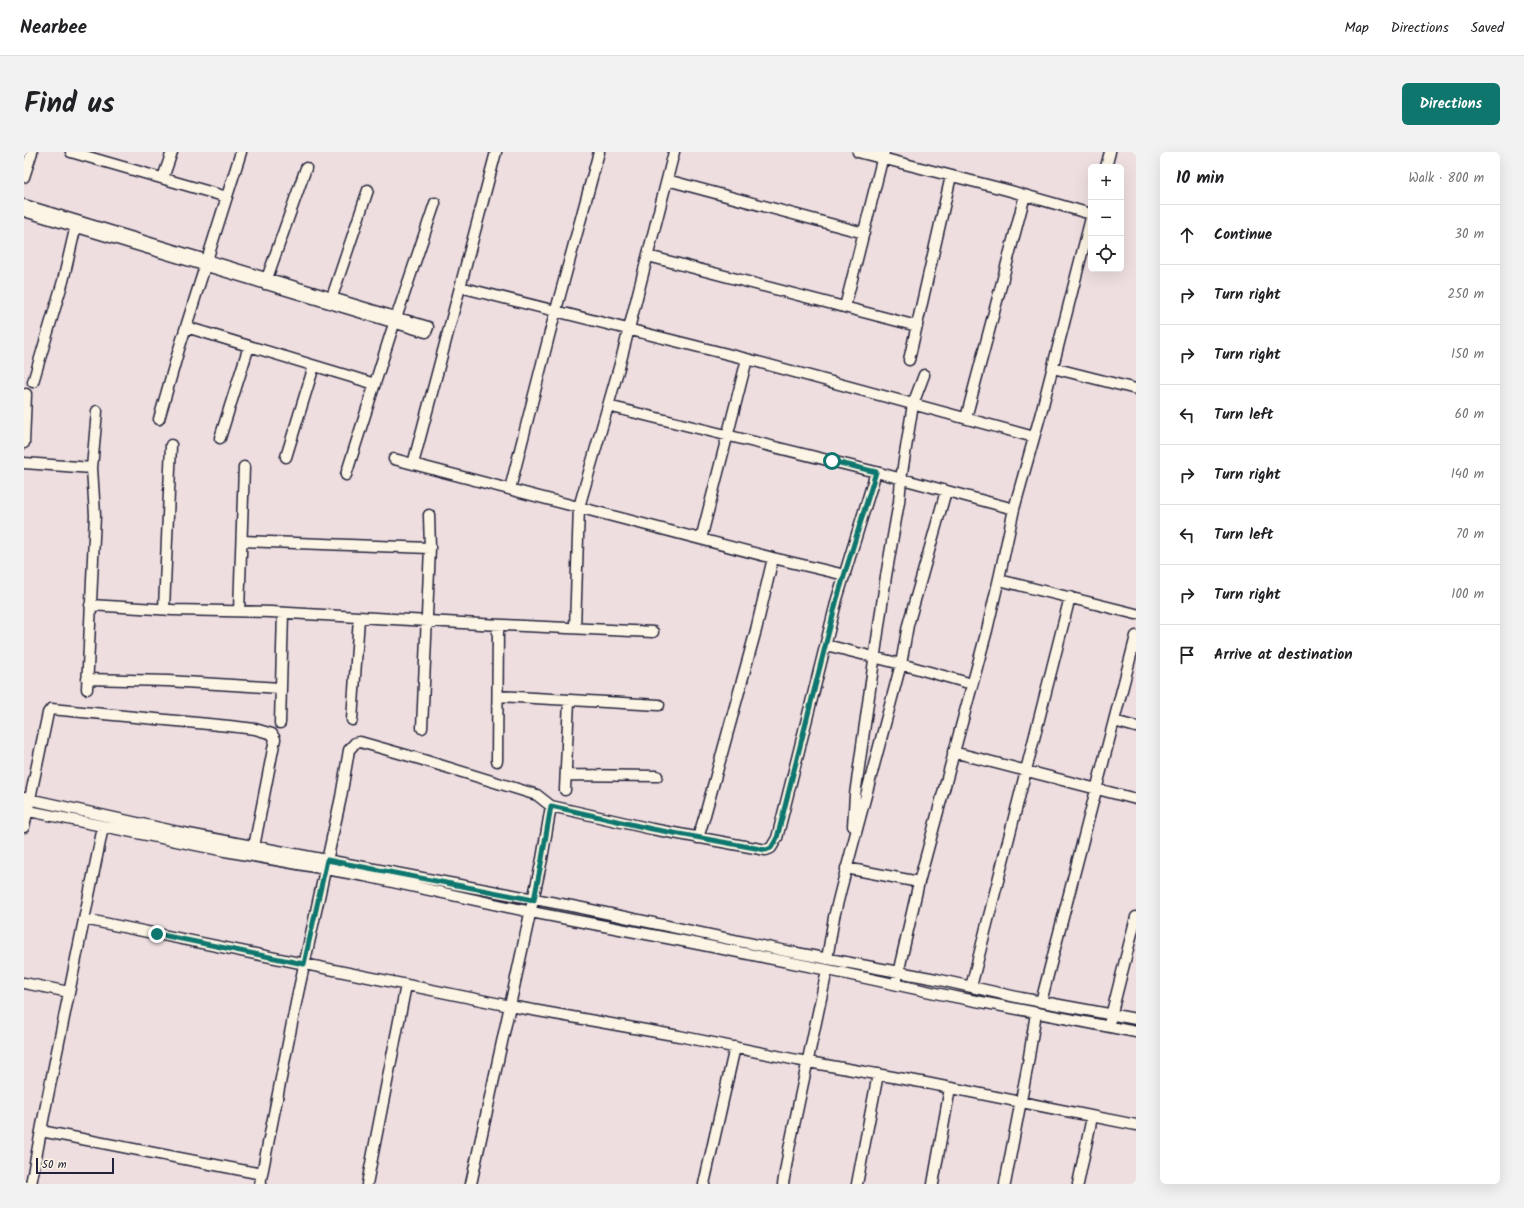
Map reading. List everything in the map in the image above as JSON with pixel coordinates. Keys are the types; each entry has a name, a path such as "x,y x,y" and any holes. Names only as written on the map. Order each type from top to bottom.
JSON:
{"street":[{"path":"24,177 32,152"},
{"path":"71,152 99,156 163,178 227,197"},
{"path":"163,178 172,152"},
{"path":"159,419 241,152"},
{"path":"413,464 496,152"},
{"path":"510,489 599,152"},
{"path":"575,628 579,507 629,330 674,152"},
{"path":"858,152 883,155 951,176 1088,213"},
{"path":"1107,164 1110,152"},
{"path":"845,307 883,155"},
{"path":"266,281 306,168"},
{"path":"909,360 951,176"},
{"path":"667,180 864,233"},
{"path":"331,300 368,190"},
{"path":"966,418 1025,195"},
{"path":"24,202 24,206 77,224 395,320"},
{"path":"346,475 395,320 434,204"},
{"path":"24,211 77,224"},
{"path":"33,382 64,282 77,224"},
{"path":"895,984 919,882 999,580 1014,509 1053,368 1088,230"},
{"path":"648,256 917,326"},
{"path":"460,287 747,359 1034,437"},
{"path":"186,327 375,384"},
{"path":"220,438 249,346"},
{"path":"700,539 747,359"},
{"path":"286,457 314,366"},
{"path":"1053,368 1136,389"},
{"path":"851,850 855,795 886,576 899,502 912,404 924,375"},
{"path":"24,443 26,394"},
{"path":"608,406 876,472 1014,509"},
{"path":"97,411 92,468 95,515 87,684 168,681 280,688"},
{"path":"164,609 171,445"},
{"path":"394,459 773,558 845,575"},
{"path":"24,463 92,468"},
{"path":"239,611 244,467"},
{"path":"260,1184 349,750 355,743 360,742 420,759 536,795 551,806 698,838 766,850 771,848 777,838 837,599 876,472"},
{"path":"827,959 834,917 846,868 901,664 908,625 946,491"},
{"path":"422,728 430,548 429,515"},
{"path":"242,542 430,548"},
{"path":"698,838 756,630 773,558"},
{"path":"999,580 1136,614"},
{"path":"971,987 1070,597"},
{"path":"90,605 283,613 654,632"},
{"path":"280,723 283,613"},
{"path":"352,720 359,618"},
{"path":"497,761 498,625"},
{"path":"1041,1002 1136,636"},
{"path":"826,645 972,684"},
{"path":"498,696 659,705"},
{"path":"565,790 569,700"},
{"path":"24,827 27,799 48,713 51,708 254,729 272,734 274,740 253,851"},
{"path":"1114,721 1136,727"},
{"path":"953,752 1136,799"},
{"path":"566,775 657,776"},
{"path":"27,799 178,832 253,851"},
{"path":"471,1184 534,900 551,806"},
{"path":"26,811 103,826 577,907 1041,1002 1136,1019"},
{"path":"31,1184 103,826"},
{"path":"326,864 531,912 1136,1032"},
{"path":"846,868 919,882"},
{"path":"1108,1027 1136,917"},
{"path":"84,919 510,1006 878,1074 1136,1125"},
{"path":"783,1184 827,970"},
{"path":"24,983 69,992"},
{"path":"367,1184 406,985"},
{"path":"1005,1184 1036,1013"},
{"path":"704,1184 735,1047"},
{"path":"857,1184 878,1074"},
{"path":"933,1184 950,1088"},
{"path":"1078,1184 1092,1117"},
{"path":"41,1131 262,1174"}],"route":[{"path":"157,934 304,964 327,860 534,900 551,806 698,838 766,850 771,848 777,838 837,599 876,472 832,461"}]}
